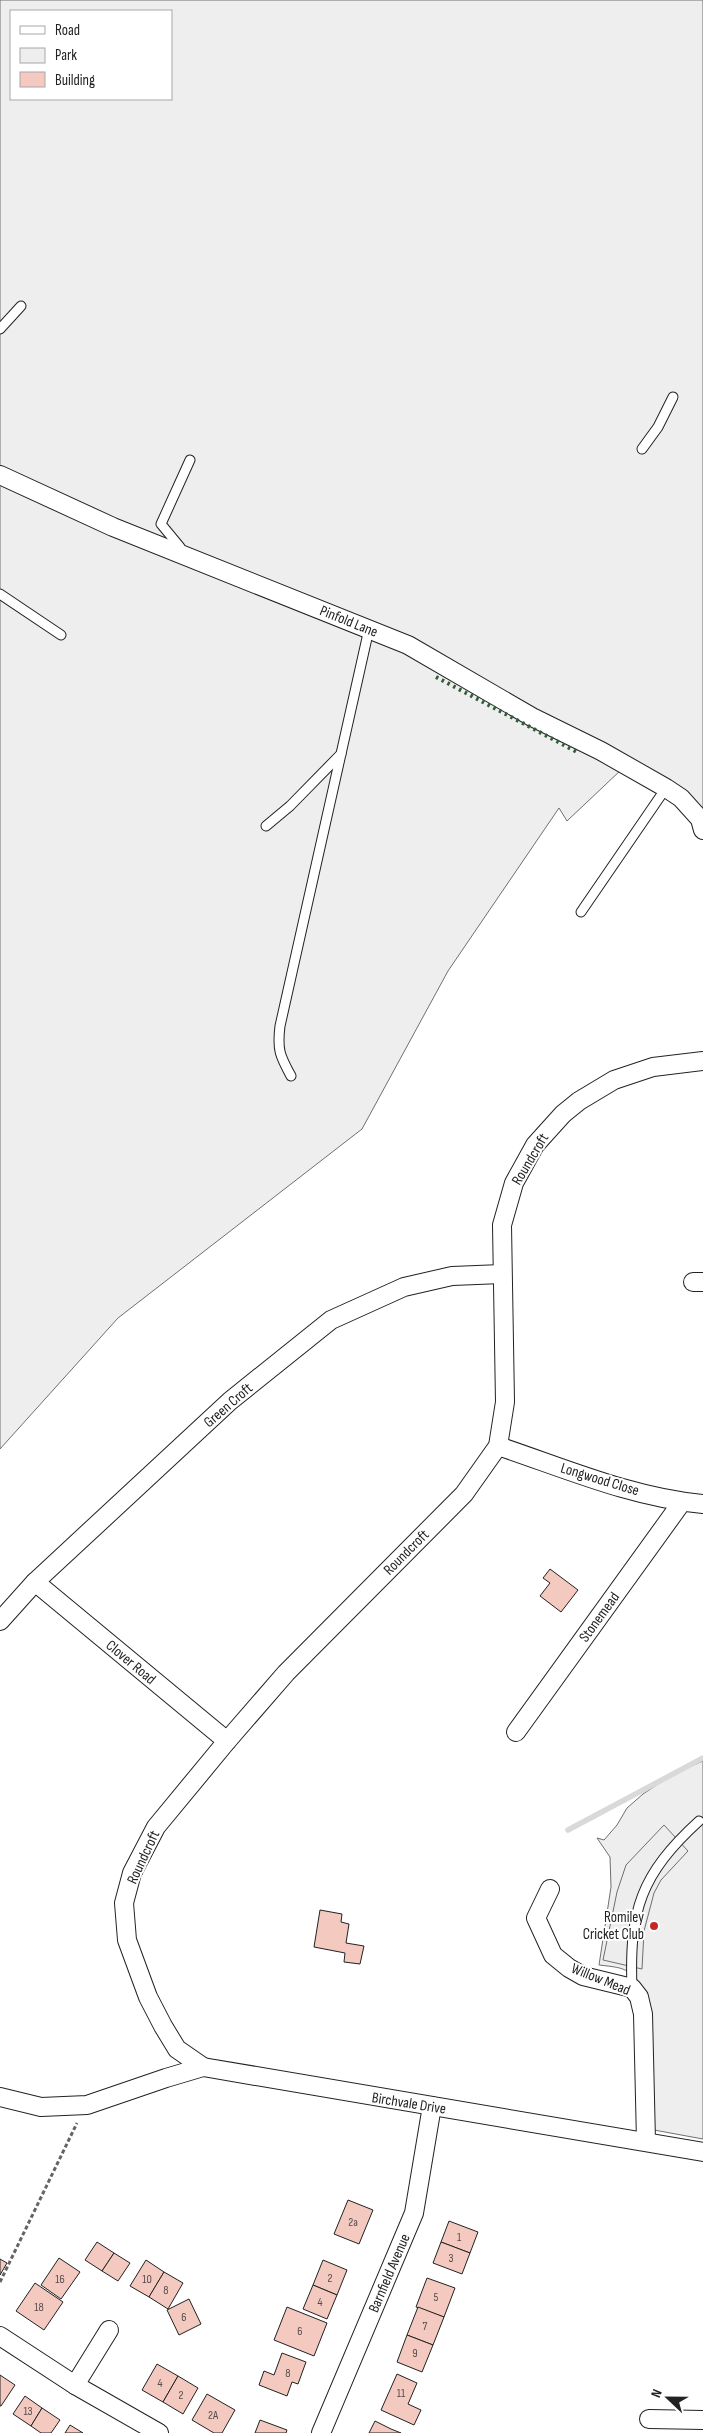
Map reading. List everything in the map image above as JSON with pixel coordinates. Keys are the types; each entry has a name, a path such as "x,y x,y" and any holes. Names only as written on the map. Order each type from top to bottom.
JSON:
{"street":[{"name":"Pinfold Lane","path":"0,475 113,527 408,645 532,717 601,751 666,788 681,798 700,819 703,830"},
{"name":"Roundcroft","path":"203,2067 177,2049 148,1996 127,1940 124,1903 132,1873 156,1827 227,1741 286,1673 464,1494 498,1446 505,1402 502,1225 507,1204 524,1164 549,1128 579,1101 614,1080 653,1067 703,1061"},
{"name":"Green Croft","path":"0,1621 35,1582 230,1401 332,1320 404,1287 452,1276 502,1274"},
{"name":"Longwood Close","path":"498,1446 626,1489 682,1502 703,1504"},
{"name":"Stonemead","path":"516,1732 682,1502"},
{"name":"Clover Road","path":"35,1582 227,1741"},
{"name":"Willow Mead","path":"550,1889 536,1918 553,1955 568,1968 583,1976 632,1988 639,1997 643,2014 646,2141"},
{"name":"Birchvale Drive","path":"0,2097 41,2107 87,2105 203,2067 703,2152"},
{"name":"Barnfield Avenue","path":"322,2433 414,2213 432,2106"},
{"path":"75,2385 109,2330"},
{"path":"0,2336 75,2385 160,2433"},
{"path":"649,2419 703,2420"}],"lane":[{"path":"0,329 21,306"},
{"path":"642,449 658,427 673,397"},
{"path":"180,554 180,547 161,524 190,460"},
{"path":"0,594 61,635"},
{"path":"292,1076 279,1054 280,1026 369,629"},
{"path":"266,826 290,806 341,754"},
{"path":"581,912 666,788"},
{"path":"632,1988 631,1944 636,1910 646,1885 658,1864 678,1840 699,1821"}],"path":[{"path":"0,2282 87,2105"}],"green space":[{"path":"0,0 703,0 703,820 622,769 567,821 559,808 448,971 362,1129 118,1318 0,1449"},
{"name":"Romiley Cricket Club","path":"703,1761 703,2139 654,2130 638,1984 632,1974 627,1971 617,1967 599,1965 611,1887 610,1857 597,1838 604,1840 617,1825 627,1808 643,1794 673,1774"}],"shaded area":[{"path":"664,1825 688,1851 661,1880 654,1893 644,1931 642,1969 603,1960 617,1892 626,1865"}],"building":[{"path":"550,1569 578,1590 561,1612 540,1596 550,1583 543,1578"},
{"path":"320,1910 342,1914 341,1922 349,1924 346,1943 364,1946 360,1964 344,1962 345,1953 314,1947"},
{"path":"348,2200 373,2210 359,2244 334,2234"},
{"path":"449,2221 478,2232 470,2253 441,2242"},
{"path":"97,2242 114,2253 102,2271 85,2260"},
{"path":"441,2242 470,2253 462,2274 433,2263"},
{"path":"114,2253 130,2263 118,2281 102,2271"},
{"path":"59,2258 80,2272 61,2299 41,2285"},
{"path":"0,2259 7,2263 0,2275"},
{"path":"146,2260 164,2272 149,2297 130,2286"},
{"path":"323,2260 347,2270 337,2295 313,2285"},
{"path":"164,2272 183,2283 168,2309 149,2297"},
{"path":"427,2278 455,2288 444,2317 416,2307"},
{"path":"35,2283 63,2302 44,2330 16,2311"},
{"path":"313,2285 337,2295 327,2319 303,2309"},
{"path":"189,2299 201,2324 179,2335 167,2310"},
{"path":"287,2307 327,2323 314,2356 274,2340"},
{"path":"418,2307 444,2317 433,2345 407,2335"},
{"path":"407,2335 433,2345 422,2372 397,2362"},
{"path":"282,2353 306,2362 298,2384 292,2382 287,2396 259,2385 264,2371 274,2375"},
{"path":"157,2364 178,2376 163,2402 142,2390"},
{"path":"397,2374 417,2383 408,2404 421,2410 414,2425 381,2410"},
{"path":"0,2375 15,2385 1,2406 0,2406"},
{"path":"178,2376 198,2388 183,2414 163,2402"},
{"path":"207,2394 235,2410 222,2433 214,2433 192,2420"},
{"path":"25,2396 42,2408 31,2426 13,2414"},
{"path":"42,2408 60,2420 51,2433 41,2433 31,2426"},
{"path":"260,2420 287,2430 286,2433 255,2433"},
{"path":"375,2421 391,2429 401,2433 369,2433"},
{"path":"70,2425 83,2433 65,2433"}],"waterway":[{"path":"568,1830 703,1758"}],"hedge":[{"path":"436,677 577,752"}],"place":[{"name":"Romiley Cricket Club","path":"654,1926"}]}
